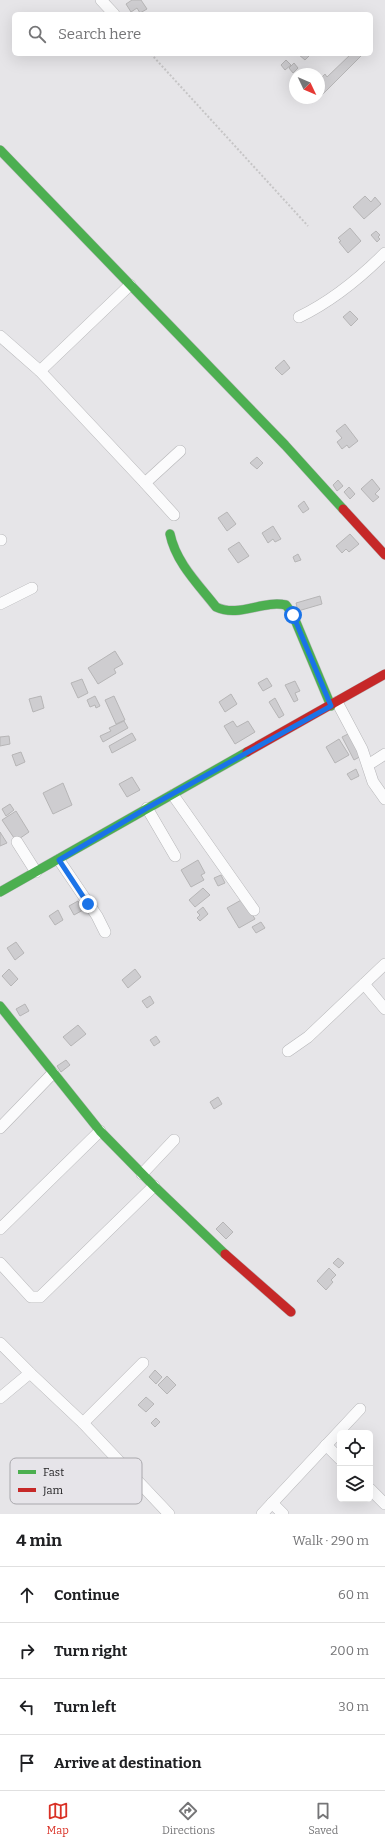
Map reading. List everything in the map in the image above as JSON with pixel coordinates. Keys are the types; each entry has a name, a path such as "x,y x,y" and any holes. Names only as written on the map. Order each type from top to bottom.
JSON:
{"street":[{"path":"101,0 112,12"},
{"path":"0,150 285,445 385,555"},
{"path":"299,317 320,307 357,279 385,253"},
{"path":"40,371 130,285"},
{"path":"0,336 40,371 146,483 174,516"},
{"path":"146,483 180,451"},
{"path":"170,534 171,542 184,564 216,608 222,611 234,611 273,603 286,605 293,615 334,704 368,765 373,782 385,799"},
{"path":"0,604 32,588"},
{"path":"0,892 59,860 147,808 173,795 385,674"},
{"path":"368,765 385,754"},
{"path":"173,795 254,910"},
{"path":"147,808 175,856"},
{"path":"16,842 36,872"},
{"path":"59,860 97,916 105,932"},
{"path":"288,1051 308,1037 385,964"},
{"path":"364,984 385,1009"},
{"path":"1,1011 54,1073 100,1131 154,1186 247,1275 291,1312"},
{"path":"0,1128 54,1073"},
{"path":"0,1229 100,1131"},
{"path":"142,1174 174,1140"},
{"path":"0,1263 31,1297 40,1297 154,1186"},
{"path":"0,1343 83,1423 116,1458"},
{"path":"83,1423 143,1363"},
{"path":"0,1398 30,1373"},
{"path":"262,1514 360,1409"},
{"path":"326,1445 337,1456"},
{"path":"142,1485 169,1514"},
{"path":"373,1492 385,1504"},
{"path":"272,1503 283,1514"}],"path":[{"path":"153,56 308,226"}],"building":[{"path":"132,0 141,0 147,9 139,12 137,8 131,12 126,4"},
{"path":"300,56 309,56 305,60"},
{"path":"349,56 361,56 325,92 325,74 327,77"},
{"path":"286,60 291,65 285,70 281,65"},
{"path":"294,63 298,68 289,68"},
{"path":"365,196 371,202 375,197 381,204 364,219 353,207"},
{"path":"350,228 361,241 348,253 339,242 341,241 338,238"},
{"path":"376,231 380,235 378,237 380,239 377,242 371,235"},
{"path":"350,311 358,319 351,326 343,317"},
{"path":"284,360 290,368 282,375 275,368"},
{"path":"345,424 358,441 349,448 347,445 342,449 337,442 342,438 336,431"},
{"path":"257,457 263,463 257,469 250,463"},
{"path":"372,479 380,489 375,494 379,497 373,502 361,489"},
{"path":"338,480 343,486 337,491 333,485"},
{"path":"349,487 355,494 350,499 344,492"},
{"path":"304,501 309,509 303,513 298,506"},
{"path":"227,512 236,524 227,531 218,518"},
{"path":"273,526 281,539 275,542 273,539 268,543 262,533"},
{"path":"350,534 359,544 349,552 346,549 342,553 336,546"},
{"path":"239,542 249,556 238,563 228,549"},
{"path":"298,554 301,560 295,562 293,557"},
{"path":"320,596 322,604 298,611 296,603"},
{"path":"115,651 123,664 114,669 116,673 98,684 88,668"},
{"path":"267,678 272,686 263,691 258,683"},
{"path":"82,679 88,693 78,698 71,683"},
{"path":"295,681 300,691 295,693 298,700 294,702 285,685"},
{"path":"231,694 237,704 225,712 219,702"},
{"path":"41,696 44,708 33,712 29,699"},
{"path":"95,696 100,706 96,708 95,705 90,707 87,700"},
{"path":"114,696 125,720 116,724 105,700"},
{"path":"275,698 284,715 279,718 269,702"},
{"path":"124,721 128,728 103,742 100,736 111,731 109,728"},
{"path":"233,721 237,727 248,721 255,732 235,744 224,726"},
{"path":"132,733 136,740 112,753 109,746"},
{"path":"350,733 363,755 354,760 342,737"},
{"path":"9,736 10,744 0,746 0,737"},
{"path":"339,739 349,755 335,763 326,747"},
{"path":"21,752 25,762 16,766 12,755"},
{"path":"356,769 359,776 351,780 347,774"},
{"path":"132,777 140,790 127,797 119,784"},
{"path":"63,783 72,805 53,814 43,793"},
{"path":"10,804 14,810 6,816 2,809"},
{"path":"16,811 29,832 16,841 2,820"},
{"path":"0,832 7,843 0,846"},
{"path":"198,860 205,873 201,875 204,880 191,887 181,870"},
{"path":"221,875 225,883 218,886 214,878"},
{"path":"203,888 210,895 195,907 189,900"},
{"path":"243,899 255,919 239,928 227,908"},
{"path":"78,901 83,910 74,915 69,906"},
{"path":"203,907 208,914 200,921 197,918 200,915 197,912"},
{"path":"58,910 63,920 55,925 49,916"},
{"path":"261,922 265,928 256,933 252,927"},
{"path":"16,942 24,953 15,960 7,948"},
{"path":"9,969 18,979 11,986 2,976"},
{"path":"135,969 141,977 128,988 122,980"},
{"path":"150,996 154,1003 147,1008 142,1001"},
{"path":"25,1004 29,1011 20,1016 16,1009"},
{"path":"78,1025 86,1034 71,1046 63,1037"},
{"path":"156,1036 160,1042 154,1046 150,1040"},
{"path":"66,1060 70,1065 61,1072 57,1066"},
{"path":"218,1097 222,1104 214,1109 210,1102"},
{"path":"223,1222 233,1232 226,1239 216,1229"},
{"path":"338,1258 344,1263 339,1268 333,1263"},
{"path":"329,1268 336,1275 331,1280 333,1282 326,1290 317,1281"},
{"path":"155,1370 162,1377 156,1384 149,1377"},
{"path":"167,1376 176,1385 167,1394 158,1385"},
{"path":"146,1397 154,1404 146,1412 138,1405"},
{"path":"156,1418 160,1422 155,1427 151,1423"}],"traffic: fast":[{"path":"0,150 285,445 343,509"},
{"path":"170,534 177,555 189,573 216,607 233,611 268,605 286,605 293,615 331,706"},
{"path":"0,892 247,752"},
{"path":"0,1006 100,1131 154,1186 225,1254"}],"traffic: jam":[{"path":"343,509 385,555"},
{"path":"247,752 385,674"},
{"path":"225,1254 291,1312"}],"route":[{"path":"88,904 76,888 59,860 147,808 173,795 331,706 293,615"}]}
